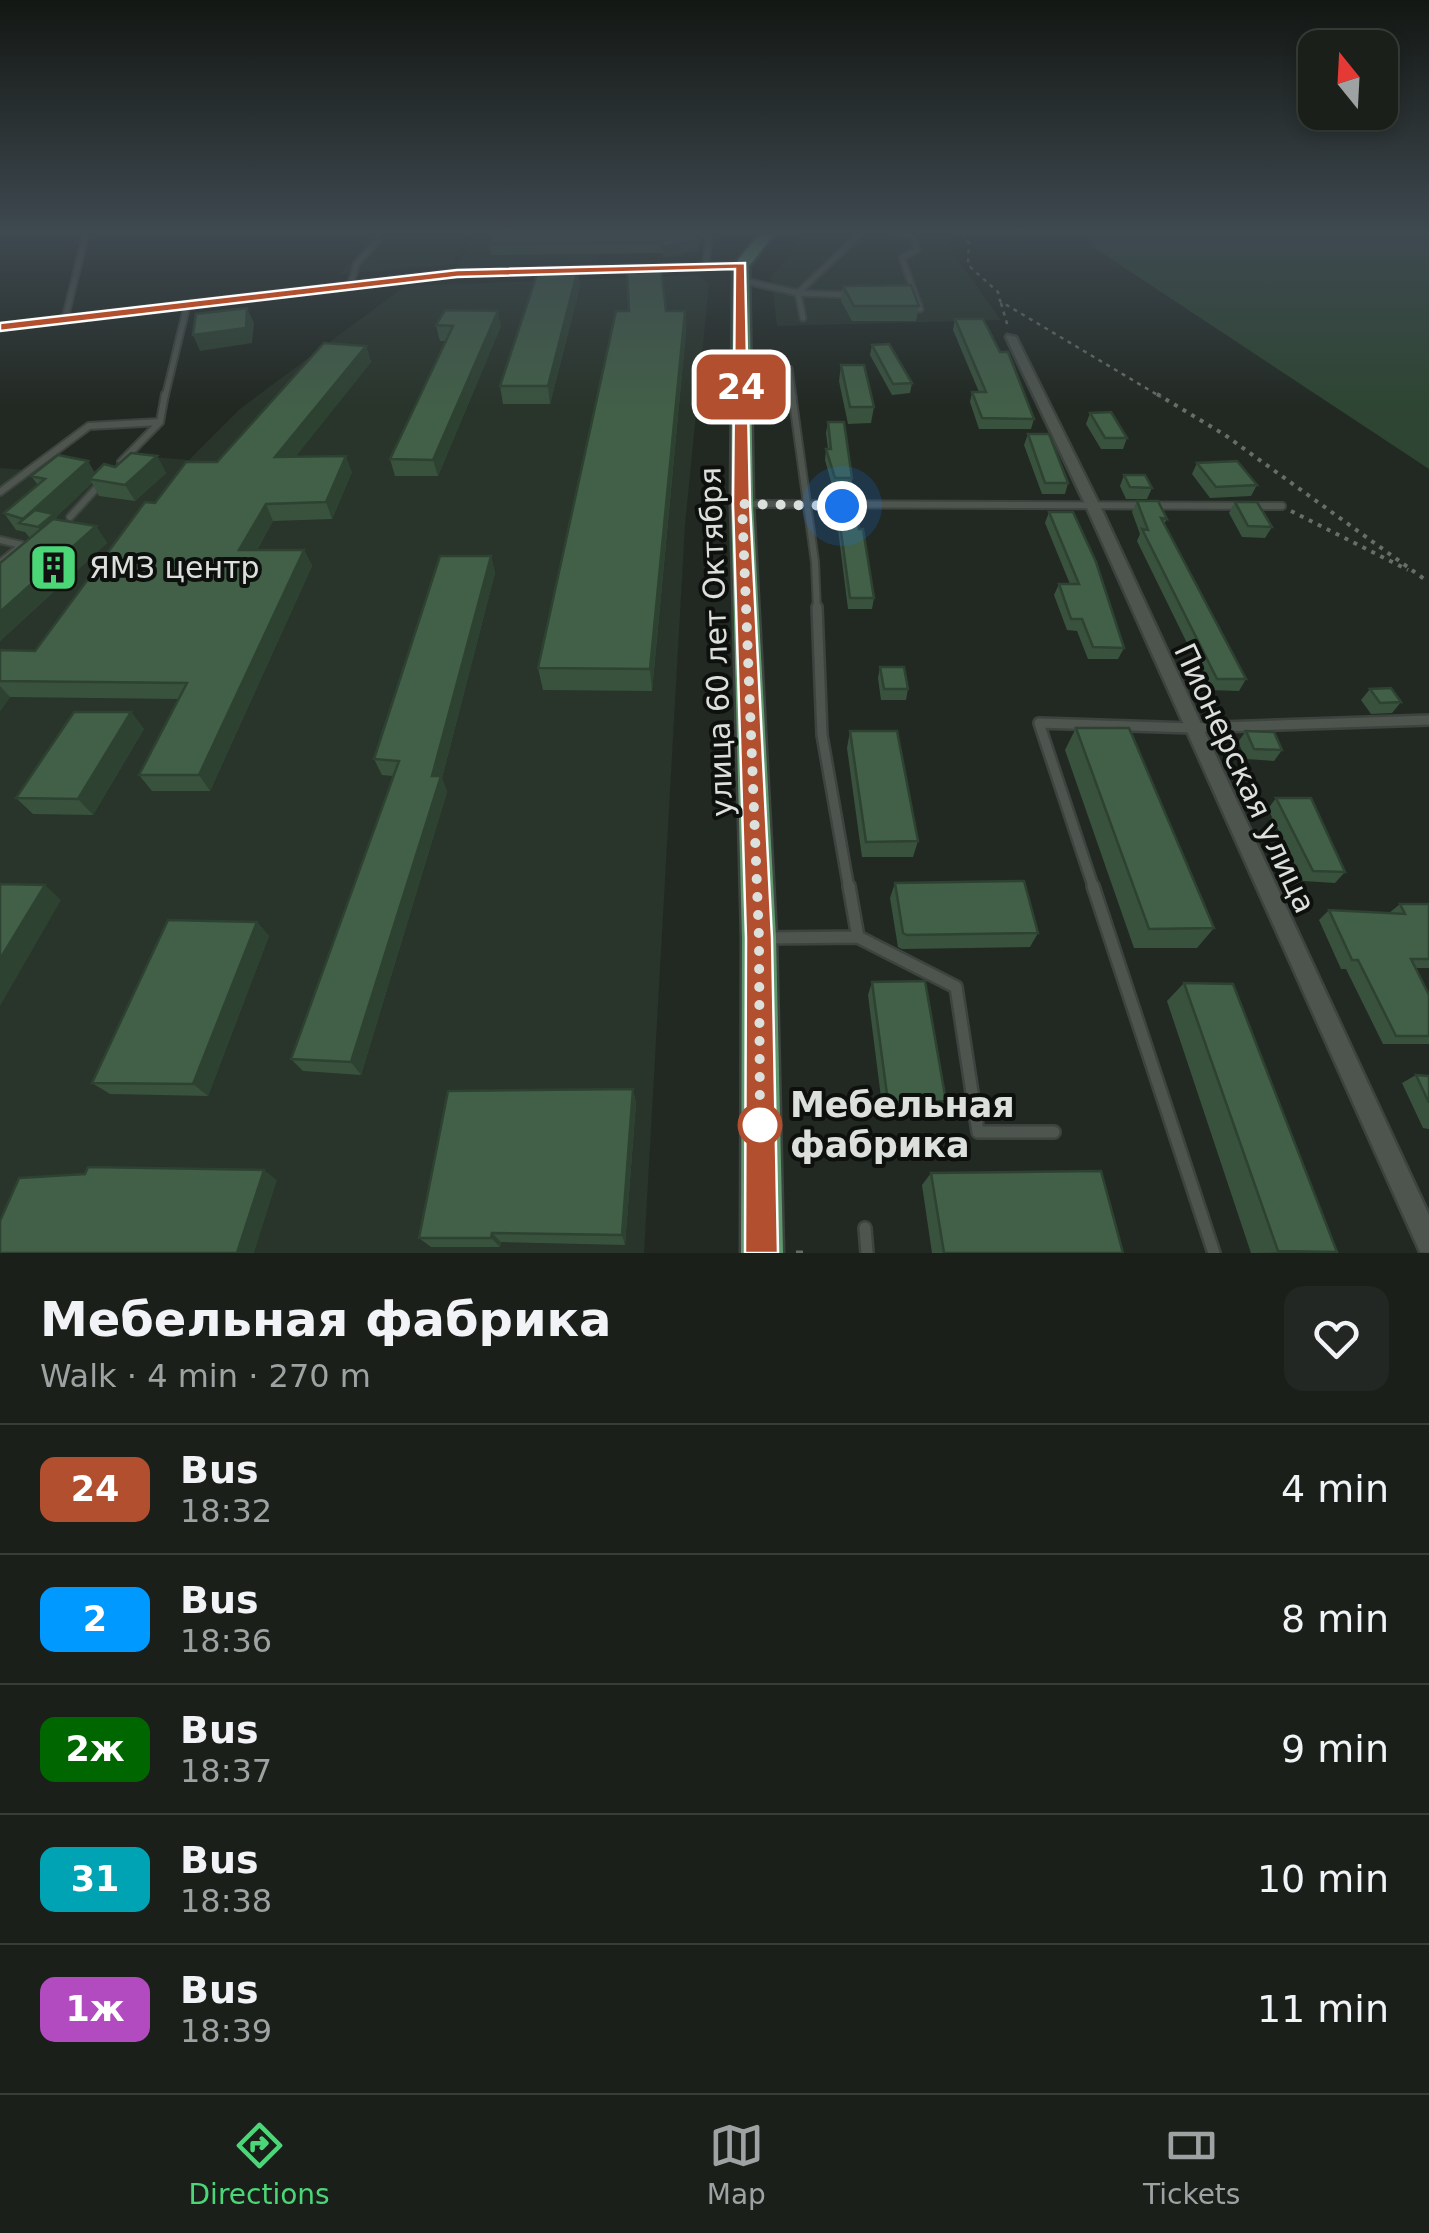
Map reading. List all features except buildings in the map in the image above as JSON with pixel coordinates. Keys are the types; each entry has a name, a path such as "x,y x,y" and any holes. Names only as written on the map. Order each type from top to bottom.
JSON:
{"main road":[{"name":"улица 60 лет Октября","path":"741,291 742,504 759,938 762,1253"}],"street":[{"path":"0,327 295,291"},
{"name":"Пионерская улица","path":"1010,337 1094,508 1429,1243"}],"lane":[{"path":"65,319 72,291"},
{"path":"791,291 854,295"},
{"path":"914,291 920,309"},
{"path":"798,294 803,318"},
{"path":"70,516 160,422 175,343 187,306"},
{"path":"741,366 789,369 815,562 822,735 858,937"},
{"path":"0,492 89,426 160,422"},
{"path":"742,504 1282,506"},
{"path":"0,540 22,545 0,563"},
{"path":"1214,1253 1040,723 1191,728 1429,720"},
{"path":"759,938 858,937 956,986 978,1132 1054,1132"},
{"path":"865,1228 867,1253"}],"path":[{"path":"997,291 1010,337"},
{"path":"1000,302 1225,435 1428,581"},
{"path":"1282,506 1358,541 1428,581"}],"shaded area":[{"path":"398,291 708,291 685,525 644,1253 0,1253 0,468 114,477 141,456 189,460 240,409"},
{"path":"773,291 980,291 1001,320 777,326"}],"green space":[{"path":"1160,291 1429,291 1429,469"}],"bus line":[{"name":"24","path":"0,327 301,291"},
{"name":"24","path":"741,291 742,504 759,938 762,1253"}],"place":[{"name":"ЯМЗ центр","path":"54,567"},
{"name":"Мебельная фабрика","path":"760,1125"}],"route":[{"path":"760,1125 759,938 742,504 842,506"}]}
